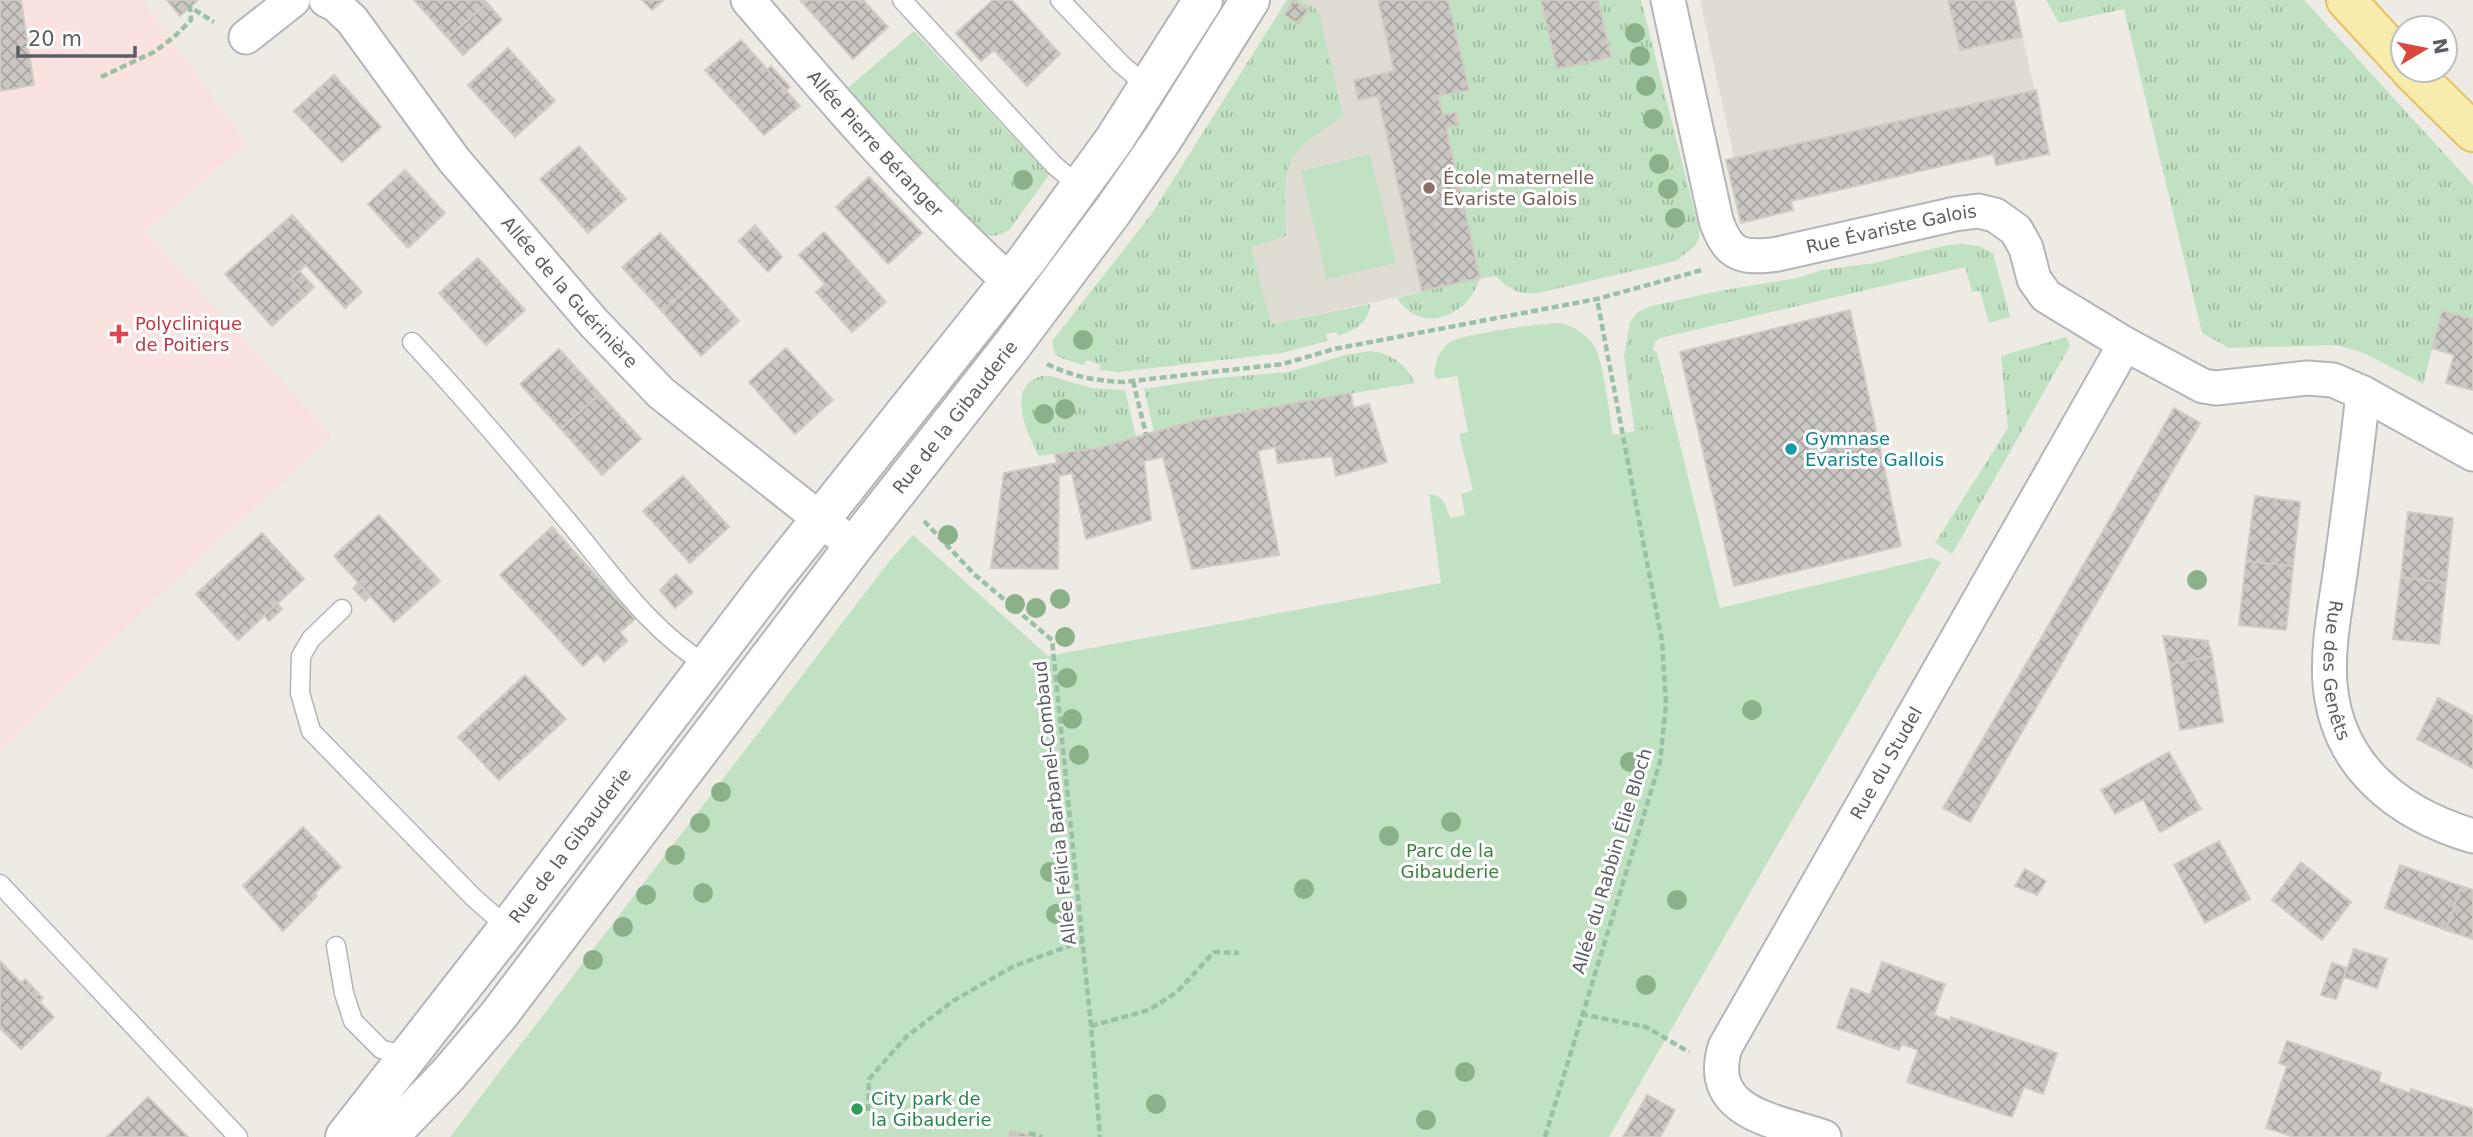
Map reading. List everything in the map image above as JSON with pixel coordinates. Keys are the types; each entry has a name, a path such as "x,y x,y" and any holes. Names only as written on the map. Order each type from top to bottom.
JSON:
{"main road":[{"path":"2346,0 2389,47"},
{"path":"2424,84 2473,132"}],"street":[{"path":"250,35 293,0"},
{"name":"Allée de la Guérinière","path":"326,0 336,5 352,20 454,160 506,223 661,393 854,546"},
{"name":"Allée Pierre Béranger","path":"748,0 830,95 965,241 1009,281"},
{"name":"Rue de la Gibauderie","path":"345,1137 508,928 819,519 1009,281 1080,187 1203,0"},
{"name":"Rue de la Gibauderie","path":"387,1137 447,1076 498,1016 854,546 1013,344 1162,140 1250,0"},
{"path":"1668,0 1716,220 1730,248"},
{"name":"Rue Évariste Galois","path":"1730,248 1746,256 1770,255 1955,214 1986,212 2003,219 2016,230 2026,248 2034,279 2046,296 2125,344 2203,386 2216,388 2321,378 2333,380 2363,393 2473,454"},
{"name":"Rue du Studel","path":"1720,1069 1725,1047 2125,344"},
{"name":"Rue des Genêts","path":"2363,393 2332,641 2330,685 2334,705 2348,744 2374,783 2400,804 2449,829 2473,836"},
{"name":"Rue de la Gibauderie","path":"644,824 663,777 689,734 792,602 825,554 829,538 819,519"},
{"path":"1720,1069 1724,1088 1730,1097 1745,1109 1824,1137"}],"lane":[{"path":"902,0 1054,165 1080,187"},
{"path":"1060,0 1121,64 1148,87"},
{"path":"412,342 475,410 643,612 683,651 707,665"},
{"path":"342,609 311,639 301,656 300,693 311,732 473,897 508,928"},
{"path":"0,884 238,1137"},
{"path":"336,946 344,993 353,1021 381,1049 411,1052"}],"path":[{"path":"101,77 166,44 191,20 190,7 220,27 250,35"},
{"path":"1013,344 1049,366 1076,376 1102,381 1133,381 1283,363 1334,349 1597,299 1696,273 1719,260 1730,248"},
{"name":"Allée du Rabbin Élie Bloch","path":"1545,1137 1660,762 1666,704 1662,641 1597,299"},
{"path":"1133,381 1146,434"},
{"name":"Allée Félicia Barbanel-Combaud","path":"897,491 974,575 1052,640 1100,1137"},
{"path":"868,1111 869,1079 906,1037 953,1001 1014,966 1083,941"},
{"path":"1091,1026 1149,1010 1177,992 1214,952 1239,953"},
{"path":"1581,1014 1646,1027 1720,1069"},
{"path":"1029,1133 1042,1137"}],"shaded area":[{"name":"Polyclinique de Poitiers","path":"0,0 142,0 247,144 145,231 332,436 155,600 0,751"},
{"name":"École maternelle Evariste Galois","path":"1287,0 1641,0 1496,276 1271,324 1101,281 1151,215"},
{"path":"1700,0 2014,0 2049,154 1996,165 1993,154 1791,200 1793,210 1741,223 1726,160 1734,158"}],"green space":[{"path":"1287,0 1301,0 1319,11 1343,116 1305,143 1290,163 1285,194 1286,236 1251,247 1271,324 1370,304 1364,321 1344,334 1326,334 1327,341 1282,353 1118,372 1099,370 1101,365 1087,360 1083,365 1061,358 1055,354 1052,341 1151,215"},
{"path":"1448,0 1541,0 1558,69 1611,57 1598,0 1641,0 1699,229 1695,246 1676,261 1538,293 1515,291 1496,276 1480,278 1446,127 1458,124 1456,112 1443,115 1438,96 1469,89"},
{"path":"2046,0 2304,0 2473,185 2473,319 2442,312 2423,384 2364,353 2336,345 2229,348 2202,333 2124,9 2059,23"},
{"path":"914,31 1049,175 1010,229 1001,234 988,235 975,229 848,88"},
{"path":"1370,154 1396,263 1327,279 1301,171"},
{"path":"1963,244 1979,246 1993,253 2010,317 1989,323 1980,291 1972,292 1965,267 1660,338 1655,342 1653,350 1657,353 1675,424 1635,433 1624,356 1630,322 1638,312 1651,306 1719,291"},
{"path":"1480,278 1466,302 1443,316 1419,316 1407,310 1397,298"},
{"name":"Parc de la Gibauderie","path":"1562,323 1583,334 1597,352 1613,435 1675,424 1720,608 1931,558 1941,562 1609,1137 450,1137 888,563 913,535 1048,656 1441,583 1429,494 1441,499 1450,518 1465,515 1461,494 1473,490 1459,434 1468,432 1457,376 1438,379 1434,375 1438,357 1446,345 1457,339"},
{"path":"2066,337 2070,346 1952,554 1935,543 2008,428 2001,356"},
{"path":"1370,351 1385,354 1397,361 1415,383 1230,413 1154,432 1144,389 1216,378 1289,372 1345,355"},
{"path":"1041,376 1051,376 1091,388 1125,390 1136,437 1098,448 1039,456 1025,424 1021,400 1030,382"}],"building":[{"path":"0,0 21,0 34,85 0,91"},
{"path":"167,0 198,0 180,16"},
{"path":"414,0 484,0 487,3 448,38"},
{"path":"642,0 664,0 652,10"},
{"path":"800,0 863,0 888,27 853,59"},
{"path":"993,0 1012,0 1060,54 1027,86 994,50 981,61 956,33"},
{"path":"1293,0 1308,9 1299,24 1284,15"},
{"path":"1378,0 1448,0 1469,90 1438,96 1443,115 1456,112 1459,125 1446,127 1480,278 1422,291 1378,96 1358,100 1354,80 1394,71"},
{"path":"1541,0 1598,0 1611,57 1557,69"},
{"path":"1948,0 2014,0 2022,37 1960,50"},
{"path":"487,3 502,20 463,55 448,38"},
{"path":"741,40 800,106 764,135 705,70"},
{"path":"508,48 555,101 515,137 468,85"},
{"path":"771,66 790,87 786,91 767,70"},
{"path":"334,75 381,127 342,162 294,111"},
{"path":"2036,90 2049,154 1996,165 1993,154 1791,201 1793,210 1741,223 1726,160"},
{"path":"579,146 626,199 588,233 540,179"},
{"path":"405,170 445,213 408,248 368,204"},
{"path":"869,177 922,233 888,264 836,207"},
{"path":"292,215 362,292 345,308 306,265 291,279 306,295 272,326 225,274"},
{"path":"755,225 782,257 768,272 739,241"},
{"path":"824,232 886,302 852,332 816,292 825,284 799,255"},
{"path":"660,233 700,277 662,311 622,267"},
{"path":"478,258 525,310 486,345 439,293"},
{"path":"299,271 314,287 306,295 291,279"},
{"path":"700,277 739,321 701,356 662,311"},
{"name":"Gymnase Evariste Gallois","path":"1850,310 1901,546 1734,586 1680,352"},
{"path":"2442,311 2473,319 2473,390 2446,383 2454,355 2432,348"},
{"path":"786,348 833,400 795,434 749,382"},
{"path":"559,349 600,394 561,429 520,384"},
{"path":"1351,393 1353,408 1369,404 1387,462 1336,476 1332,456 1278,463 1275,447 1258,451 1279,555 1192,569 1163,457 1144,461 1151,520 1086,539 1072,473 1059,476 1058,569 991,568 1004,473 1057,463 1055,454 1098,448 1193,421"},
{"path":"600,394 641,439 602,475 561,429"},
{"path":"2174,408 2200,423 1970,822 1943,808"},
{"path":"683,476 729,527 690,563 643,511"},
{"path":"2255,496 2300,502 2293,566 2246,561"},
{"path":"2408,512 2453,518 2446,583 2401,577"},
{"path":"379,515 440,581 394,622 334,556"},
{"path":"552,527 635,619 620,632 627,641 604,662 597,653 583,666 500,575"},
{"path":"262,533 304,579 238,640 196,594"},
{"path":"2246,561 2293,566 2286,630 2239,625"},
{"path":"676,574 693,592 675,608 660,590"},
{"path":"2401,577 2446,583 2439,644 2393,639"},
{"path":"358,583 370,596 365,601 353,588"},
{"path":"277,603 282,609 269,621 264,615"},
{"path":"2163,636 2208,641 2212,656 2169,665"},
{"path":"2212,656 2223,722 2180,730 2169,665"},
{"path":"525,675 566,719 499,780 458,737"},
{"path":"2438,698 2473,716 2473,768 2417,739"},
{"path":"2169,752 2201,809 2160,832 2143,799 2115,814 2101,790"},
{"path":"303,827 341,867 283,931 243,886"},
{"path":"2219,841 2250,899 2205,923 2174,865"},
{"path":"2301,862 2351,902 2322,940 2272,900"},
{"path":"2400,865 2461,886 2446,930 2385,908"},
{"path":"2025,869 2046,881 2037,895 2015,886"},
{"path":"2461,886 2473,890 2473,939 2446,930"},
{"path":"2354,949 2387,959 2377,988 2344,977"},
{"path":"0,961 54,1017 21,1049 0,1028"},
{"path":"1882,962 1945,984 1934,1015 1950,1021 1951,1017 2057,1053 2043,1094 2024,1087 2012,1117 1907,1082 1918,1050 1902,1044 1899,1050 1837,1028 1851,988 1870,995"},
{"path":"2332,963 2347,968 2336,999 2321,995"},
{"path":"25,979 43,998 39,1002 22,983"},
{"path":"2287,1041 2381,1073 2379,1082 2410,1093 2411,1089 2473,1109 2473,1137 2294,1137 2266,1128 2287,1066 2279,1063"},
{"path":"1647,1095 1675,1110 1660,1137 1623,1137"},
{"path":"148,1097 188,1137 107,1137"},
{"path":"1010,1130 1039,1137 1009,1137"}],"place":[{"name":"École maternelle Evariste Galois","path":"1429,188"},
{"name":"Polyclinique de Poitiers","path":"119,334"},
{"name":"Gymnase Evariste Gallois","path":"1791,449"},
{"name":"City park de la Gibauderie","path":"857,1109"}]}
